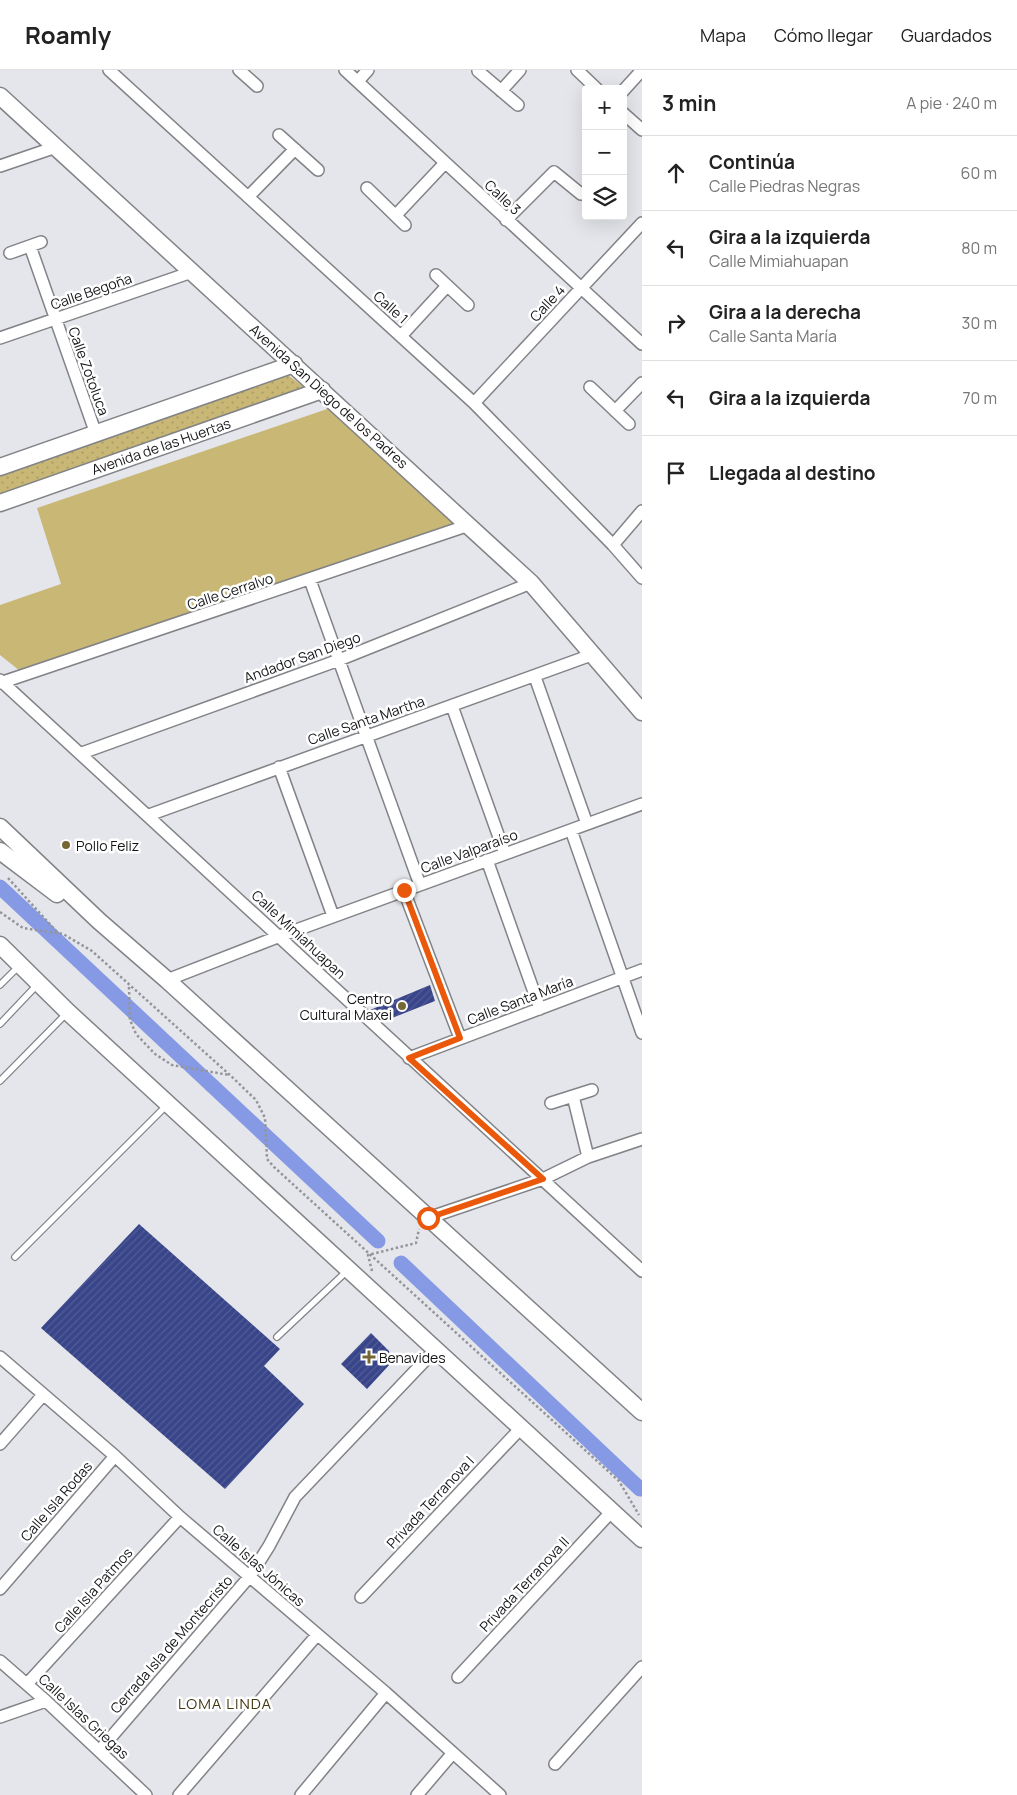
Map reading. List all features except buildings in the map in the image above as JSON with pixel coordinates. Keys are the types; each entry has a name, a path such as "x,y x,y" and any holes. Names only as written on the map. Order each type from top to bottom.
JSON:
{"main road":[{"name":"Avenida San Diego de los Padres","path":"0,96 531,583 642,712"},
{"path":"0,467 294,364"},
{"name":"Avenida de las Huertas","path":"0,503 322,390"},
{"path":"0,827 98,921 167,980 642,1412"},
{"path":"0,851 78,910 98,921"},
{"path":"0,938 4,948 68,1012 642,1539"}],"street":[{"name":"Calle 1","path":"109,70 474,402 613,545 642,578"},
{"name":"Calle 3","path":"345,70 642,344"},
{"path":"358,82 368,70"},
{"path":"501,91 520,70"},
{"path":"577,70 593,85"},
{"path":"627,87 642,70"},
{"path":"242,71 257,86"},
{"path":"478,71 518,105"},
{"path":"627,117 642,130"},
{"path":"279,135 318,170"},
{"path":"0,166 56,147"},
{"path":"248,197 294,149"},
{"path":"396,215 445,163"},
{"path":"506,220 554,172 581,194"},
{"path":"367,188 405,224"},
{"name":"Calle 4","path":"474,402 642,223"},
{"path":"10,253 42,242"},
{"name":"Calle Zotoluca","path":"30,246 96,434"},
{"name":"Calle Begoña","path":"0,338 192,272"},
{"path":"436,275 468,305"},
{"path":"402,336 448,286"},
{"path":"615,411 642,383"},
{"path":"590,387 629,424"},
{"path":"613,545 642,511"},
{"name":"Calle Cerralvo","path":"1,682 310,580 469,525"},
{"path":"310,580 420,885"},
{"name":"Andador San Diego","path":"82,753 339,660 531,583"},
{"name":"Calle Santa Martha","path":"149,815 366,735 535,677 594,654"},
{"path":"535,677 587,824"},
{"name":"Calle Mimiahuapan","path":"1,682 82,753 409,1058 642,1271"},
{"path":"452,706 505,854"},
{"path":"279,767 333,916"},
{"name":"Calle Valparaíso","path":"167,980 333,916 642,804"},
{"path":"571,830 642,1033"},
{"path":"487,860 540,1009"},
{"path":"404,890 460,1038"},
{"name":"Calle Santa María","path":"409,1058 642,970"},
{"path":"551,1103 592,1090"},
{"path":"573,1096 588,1157"},
{"path":"426,1215 543,1179 588,1157 642,1138"},
{"name":"Cerrada Isla de Montecristo","path":"100,1750 250,1576 269,1546 295,1497 435,1350"},
{"name":"Calle Islas Jónicas","path":"0,1357 115,1456 180,1517 386,1693 500,1795"},
{"path":"0,1444 43,1395"},
{"name":"Privada Terranova I","path":"361,1597 520,1428"},
{"name":"Calle Isla Rodas","path":"0,1589 115,1456"},
{"name":"Privada Terranova II","path":"458,1677 612,1511"},
{"name":"Calle Isla Patmos","path":"27,1684 180,1517"},
{"path":"179,1795 317,1635"},
{"name":"Calle Islas Griegas","path":"0,1661 100,1750 146,1795"},
{"path":"556,1764 642,1667"},
{"path":"301,1795 386,1693"},
{"path":"0,1716 46,1701"},
{"path":"417,1795 452,1754"}],"lane":[{"path":"0,985 21,965"},
{"path":"0,1024 39,984"},
{"path":"0,1081 68,1012"},
{"path":"15,1257 168,1104"},
{"path":"277,1338 349,1270"}],"path":[{"path":"6,876 55,932 92,951 256,1100 265,1118 268,1159 274,1167 368,1255 619,1481 632,1500 642,1521"},
{"path":"0,912 23,928 40,932 55,932"},
{"path":"129,986 130,1020 136,1034 155,1054 172,1065 208,1070 231,1076"},
{"path":"368,1255 416,1243 426,1215"},
{"path":"368,1255 372,1272"}],"shaded area":[{"path":"285,373 307,389 0,495 0,473"},
{"path":"333,407 459,523 20,671 0,655 0,605 61,584 37,508"}],"waterway":[{"path":"0,887 378,1241"},
{"path":"401,1263 640,1489"}],"place":[{"name":"Pollo Feliz","path":"66,845"},
{"name":"Centro Cultural Maxei","path":"402,1006"},
{"name":"Benavides","path":"369,1357"}],"district":[{"name":"LOMA LINDA","path":"225,1703"}],"route":[{"path":"404,890 460,1038 409,1058 543,1179 428,1218"}]}
